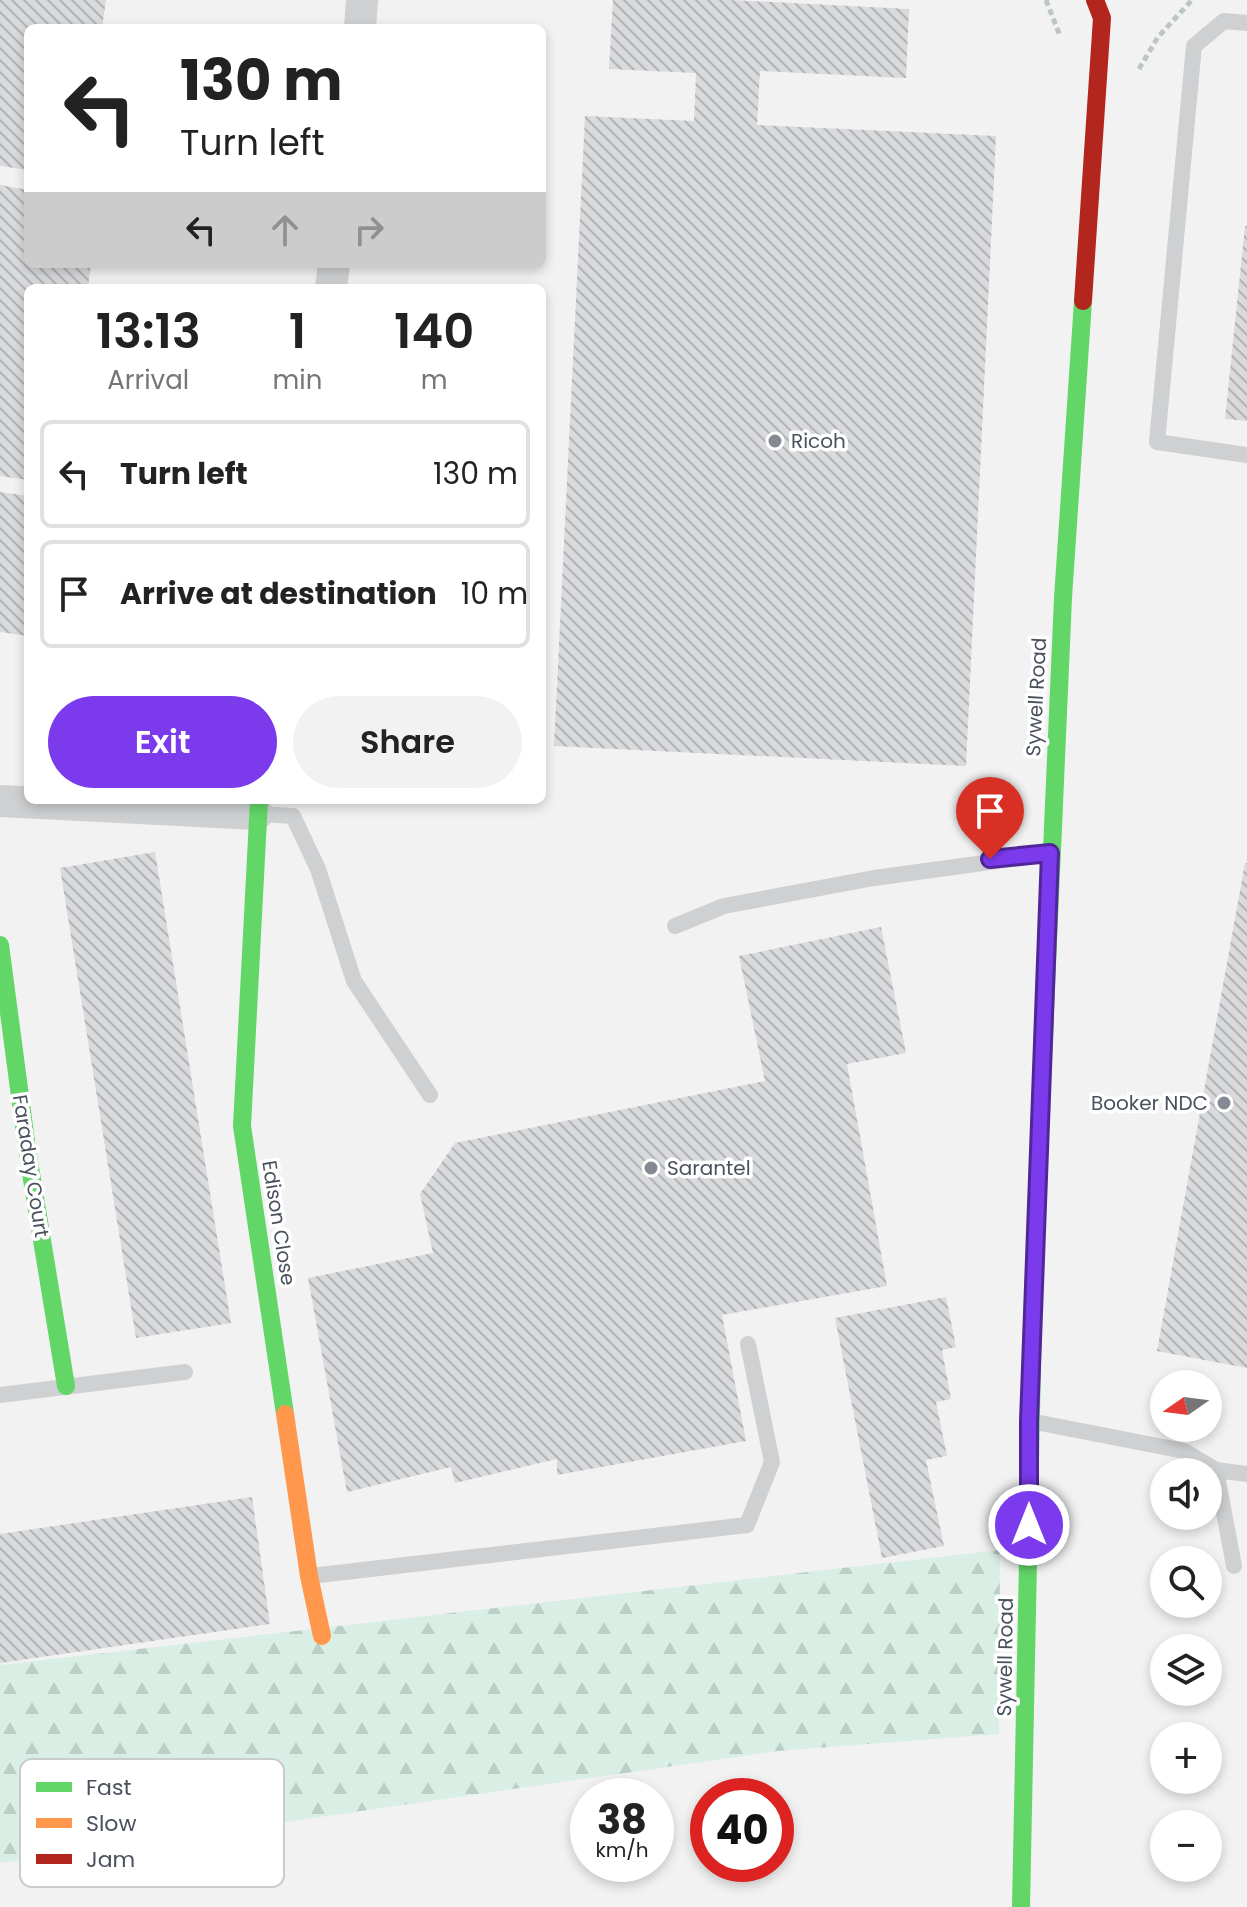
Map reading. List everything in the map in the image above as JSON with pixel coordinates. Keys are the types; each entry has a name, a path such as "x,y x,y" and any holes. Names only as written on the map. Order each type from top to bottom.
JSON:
{"street":[{"path":"360,24 362,0"},
{"name":"Sywell Road","path":"1021,1907 1029,1421 1050,853 1099,9 1112,0"},
{"path":"0,801 24,801"},
{"path":"140,804 258,807"},
{"name":"Edison Close","path":"258,807 242,1126 309,1576 322,1636"},
{"name":"Faraday Court","path":"0,945 27,1149 66,1386"}],"lane":[{"path":"1247,23 1224,21 1194,46 1157,442 1247,455"},
{"path":"258,807 293,816 318,869 354,981 430,1095"},
{"path":"675,926 724,906 990,859 1050,853"},
{"path":"309,1576 747,1525 772,1462 748,1344"},
{"path":"0,1395 185,1372"},
{"path":"1029,1421 1184,1451 1196,1458"},
{"path":"1222,1471 1247,1474"},
{"path":"1222,1502 1234,1566"}],"path":[{"path":"1131,81 1158,37 1192,0"}],"green space":[{"path":"1000,1550 999,1734 778,1751 590,1778 570,1778 570,1781 284,1822 284,1759 20,1759 20,1860 0,1863 0,1665"}],"building":[{"path":"0,0 106,0 103,24 24,24 24,169 0,166"},
{"name":"Ricoh","path":"613,0 730,0 909,9 906,78 760,71 757,125 996,136 966,766 554,746 585,116 694,121 696,73 609,69"},
{"path":"0,185 24,189 24,268 90,268 88,284 24,284 24,479 0,476"},
{"path":"1247,226 1247,421 1225,419"},
{"path":"0,492 24,495 24,635 0,632"},
{"path":"155,852 231,1323 136,1338 60,868"},
{"name":"Booker NDC","path":"1247,863 1247,1368 1157,1351"},
{"name":"Sarantel","path":"881,927 906,1053 847,1064 887,1286 722,1315 746,1441 557,1475 557,1459 455,1483 451,1467 347,1492 308,1278 433,1253 420,1194 455,1143 765,1081 739,956"},
{"path":"946,1297 956,1347 942,1350 951,1399 936,1402 947,1456 926,1460 944,1546 882,1558 835,1318"},
{"path":"252,1497 270,1624 0,1663 0,1534"}],"traffic: fast":[{"path":"1041,1102 1063,598 1083,301"},
{"path":"259,804 242,1126 285,1414"},
{"path":"0,945 27,1149 66,1386"},
{"path":"1021,1907 1033,1313"}],"traffic: slow":[{"path":"285,1414 309,1576 322,1636"}],"traffic: jam":[{"path":"1083,301 1102,18 1095,0"},
{"path":"1033,1313 1041,1102"}],"place":[{"name":"Ricoh","path":"775,441"},
{"name":"Booker NDC","path":"1224,1103"},
{"name":"Sarantel","path":"651,1168"}],"route":[{"path":"990,859 1050,853 1029,1421 1029,1525"}]}
